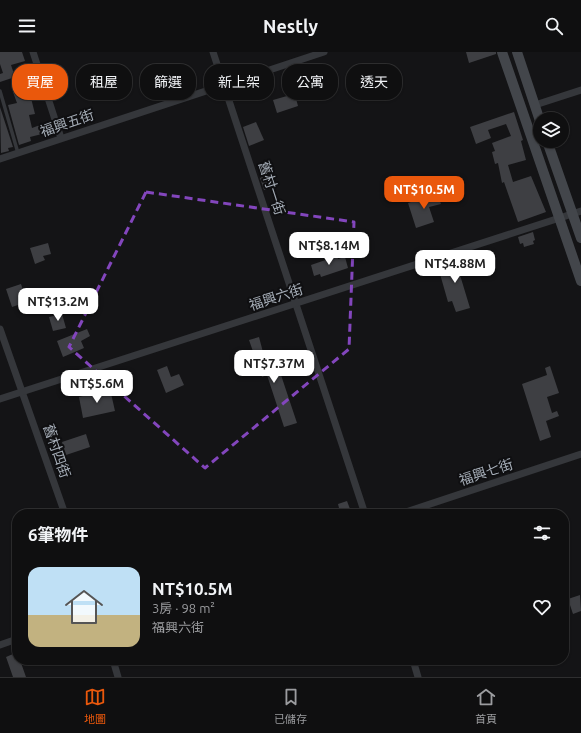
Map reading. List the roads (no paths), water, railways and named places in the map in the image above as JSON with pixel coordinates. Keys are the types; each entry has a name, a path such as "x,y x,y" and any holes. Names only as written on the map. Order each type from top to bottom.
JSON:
{"street":[{"path":"33,52 61,138"},
{"name":"舊村一街","path":"213,52 217,64"},
{"name":"福興五街","path":"274,68 324,52"},
{"path":"502,52 581,281"},
{"path":"517,52 537,112"},
{"path":"534,105 581,90"},
{"name":"福興五街","path":"0,159 19,154 61,138 204,92"},
{"name":"舊村一街","path":"229,100 363,509"},
{"path":"550,148 577,212 581,238"},
{"name":"福興六街","path":"0,399 577,212"},
{"name":"舊村四街","path":"0,329 62,509"},
{"name":"福興七街","path":"415,509 581,454"},
{"path":"0,645 12,641"},
{"path":"114,665 118,677"},
{"path":"414,665 418,677"}],"lane":[{"path":"0,91 19,154"}]}
